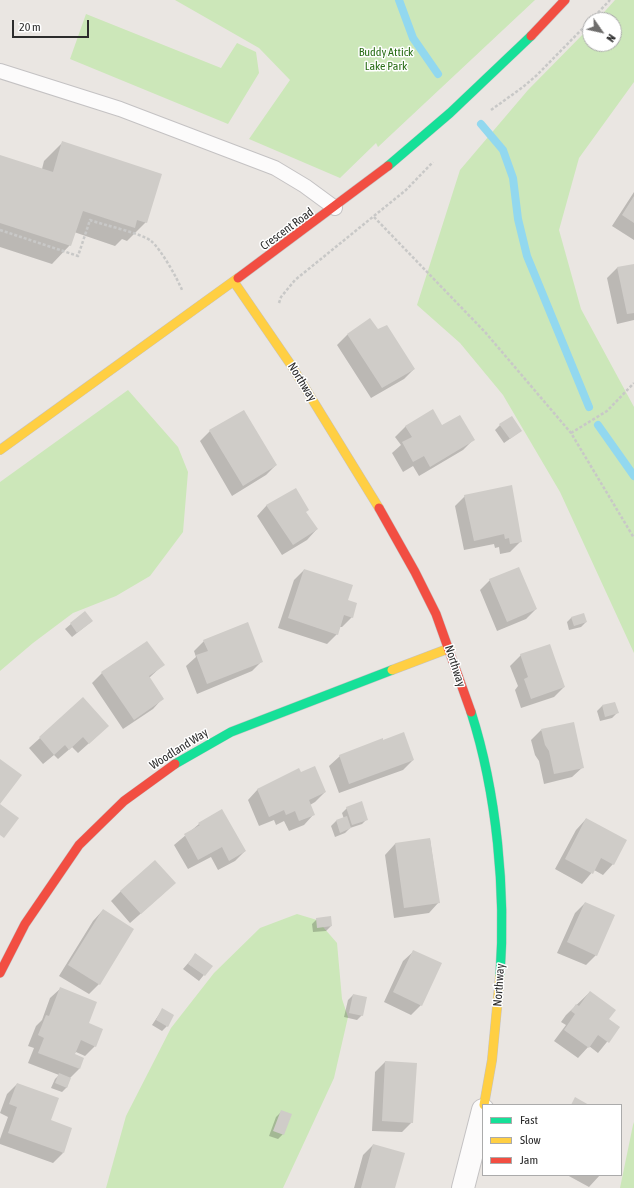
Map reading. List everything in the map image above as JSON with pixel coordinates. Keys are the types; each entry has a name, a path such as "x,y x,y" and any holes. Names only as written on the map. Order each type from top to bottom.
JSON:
{"street":[{"name":"Crescent Road","path":"0,450 234,282 379,174 450,114 566,0"},
{"name":"Northway","path":"234,282 269,330 400,541 436,615 450,648 479,739 493,812 502,926 499,982 491,1068 484,1104"},
{"name":"Woodland Way","path":"0,973 14,940 34,909 92,831 116,808 165,769 198,749 231,732 450,648"},
{"path":"463,1188 482,1114"}],"lane":[{"path":"0,71 120,109 275,168 305,186 335,208"}],"path":[{"path":"599,12 610,0"},
{"path":"490,110 538,75 582,30"},
{"path":"277,310 281,297 295,280 406,190 438,156"},
{"path":"374,217 486,332 571,433 634,538"},
{"path":"0,230 78,256 90,220 151,241 168,265"},
{"path":"571,433 608,411 634,383"}],"green space":[{"name":"Buddy Attick Lake Park","path":"175,0 535,0 378,147 376,143 340,178 249,139 290,80 259,48"},
{"path":"615,0 634,0 634,82 579,158 559,230 581,309 634,407 634,653 560,492 503,395 460,343 417,305 460,170 528,90 582,35 582,52 622,52 622,12 604,12"},
{"path":"86,14 221,68 237,43 256,52 259,73 228,124 70,59"},
{"path":"128,390 178,447 188,472 183,532 150,576 116,596 73,613 33,643 0,671 0,482"},
{"path":"297,914 317,920 337,943 342,999 348,1017 334,1078 283,1188 106,1188 126,1116 171,1028 214,973 260,928"},
{"path":"634,1122 634,1188 620,1188 633,1125"}],"building":[{"path":"62,141 162,174 147,223 137,220 135,228 83,211 71,246 0,223 0,155 53,172"},
{"path":"634,196 634,223 622,215"},
{"path":"634,264 634,313 627,314 617,267"},
{"path":"370,318 378,329 387,325 415,369 382,388 347,334"},
{"path":"433,409 442,425 460,415 475,440 430,467 424,456 413,462 402,442 412,437 405,426"},
{"path":"244,410 277,465 243,486 209,430"},
{"path":"512,416 522,431 510,439 499,424"},
{"path":"512,485 522,542 510,544 509,538 505,539 504,534 474,541 464,495"},
{"path":"296,488 309,510 306,512 318,529 293,545 266,505"},
{"path":"519,567 537,609 507,622 489,579"},
{"path":"304,569 353,585 348,600 357,603 353,618 344,615 338,635 288,618"},
{"path":"85,611 93,621 77,633 70,623"},
{"path":"584,613 587,622 574,626 571,617"},
{"path":"248,622 263,662 207,684 196,655 208,651 203,640"},
{"path":"147,641 165,665 149,676 164,699 134,720 101,672"},
{"path":"550,644 565,687 531,699 524,679 528,677 520,654"},
{"path":"83,697 109,726 89,744 83,737 69,750 65,745 54,755 39,737"},
{"path":"615,702 619,713 605,717 602,705"},
{"path":"574,722 584,768 554,774 549,751 545,745 541,729"},
{"path":"404,732 414,760 349,784 339,755 383,738 383,740"},
{"path":"0,759 22,775 0,804"},
{"path":"315,766 326,792 309,800 315,815 299,821 295,811 286,815 284,810 269,817 257,789 299,768 301,772"},
{"path":"362,801 368,820 352,825 346,807"},
{"path":"0,804 19,818 4,838 0,835"},
{"path":"222,809 246,851 229,861 222,847 198,860 184,834 200,825 198,823"},
{"path":"347,816 351,828 340,833 336,820"},
{"path":"586,818 627,840 614,865 601,858 593,874 565,859"},
{"path":"430,838 440,903 404,908 395,843"},
{"path":"155,860 176,883 141,914 120,891"},
{"path":"585,902 615,915 597,956 567,942"},
{"path":"103,909 134,929 100,985 68,965"},
{"path":"331,916 332,926 317,928 316,918"},
{"path":"413,950 442,963 422,1006 393,992"},
{"path":"195,953 213,966 205,976 188,964"},
{"path":"60,987 97,1002 89,1023 103,1029 96,1047 81,1040 75,1054 84,1058 80,1069 38,1053 44,1038 38,1035 46,1015 49,1016"},
{"path":"590,991 616,1010 609,1019 620,1027 609,1043 598,1035 589,1048 564,1030 575,1014 571,1011 576,1004 579,1006"},
{"path":"353,994 367,997 363,1016 349,1013"},
{"path":"162,1008 174,1015 168,1027 156,1020"},
{"path":"385,1061 417,1063 413,1123 382,1121"},
{"path":"59,1073 71,1078 67,1088 55,1083"},
{"path":"17,1083 59,1098 51,1120 72,1128 64,1153 8,1133 17,1107 9,1104"},
{"path":"575,1097 587,1104 572,1104"},
{"path":"281,1110 292,1114 284,1135 273,1131"},
{"path":"373,1144 405,1153 395,1188 361,1188"}],"waterway":[{"path":"399,0 413,38 438,74"},
{"path":"481,124 503,150 513,178 518,219 527,256 589,407"},
{"path":"598,425 634,476"}],"traffic: fast":[{"path":"388,166 450,113 531,36"},
{"path":"175,764 231,732 392,670"},
{"path":"471,712 480,743 487,776 498,843 502,911 500,976"}],"traffic: slow":[{"path":"0,450 238,278"},
{"path":"234,282 291,365 379,508"},
{"path":"392,670 450,648"},
{"path":"484,1104 492,1060 500,976"}],"traffic: jam":[{"path":"531,36 565,0"},
{"path":"238,278 388,166"},
{"path":"379,508 415,572 436,614 471,712"},
{"path":"0,973 25,924 79,845 124,801 175,764"}]}
